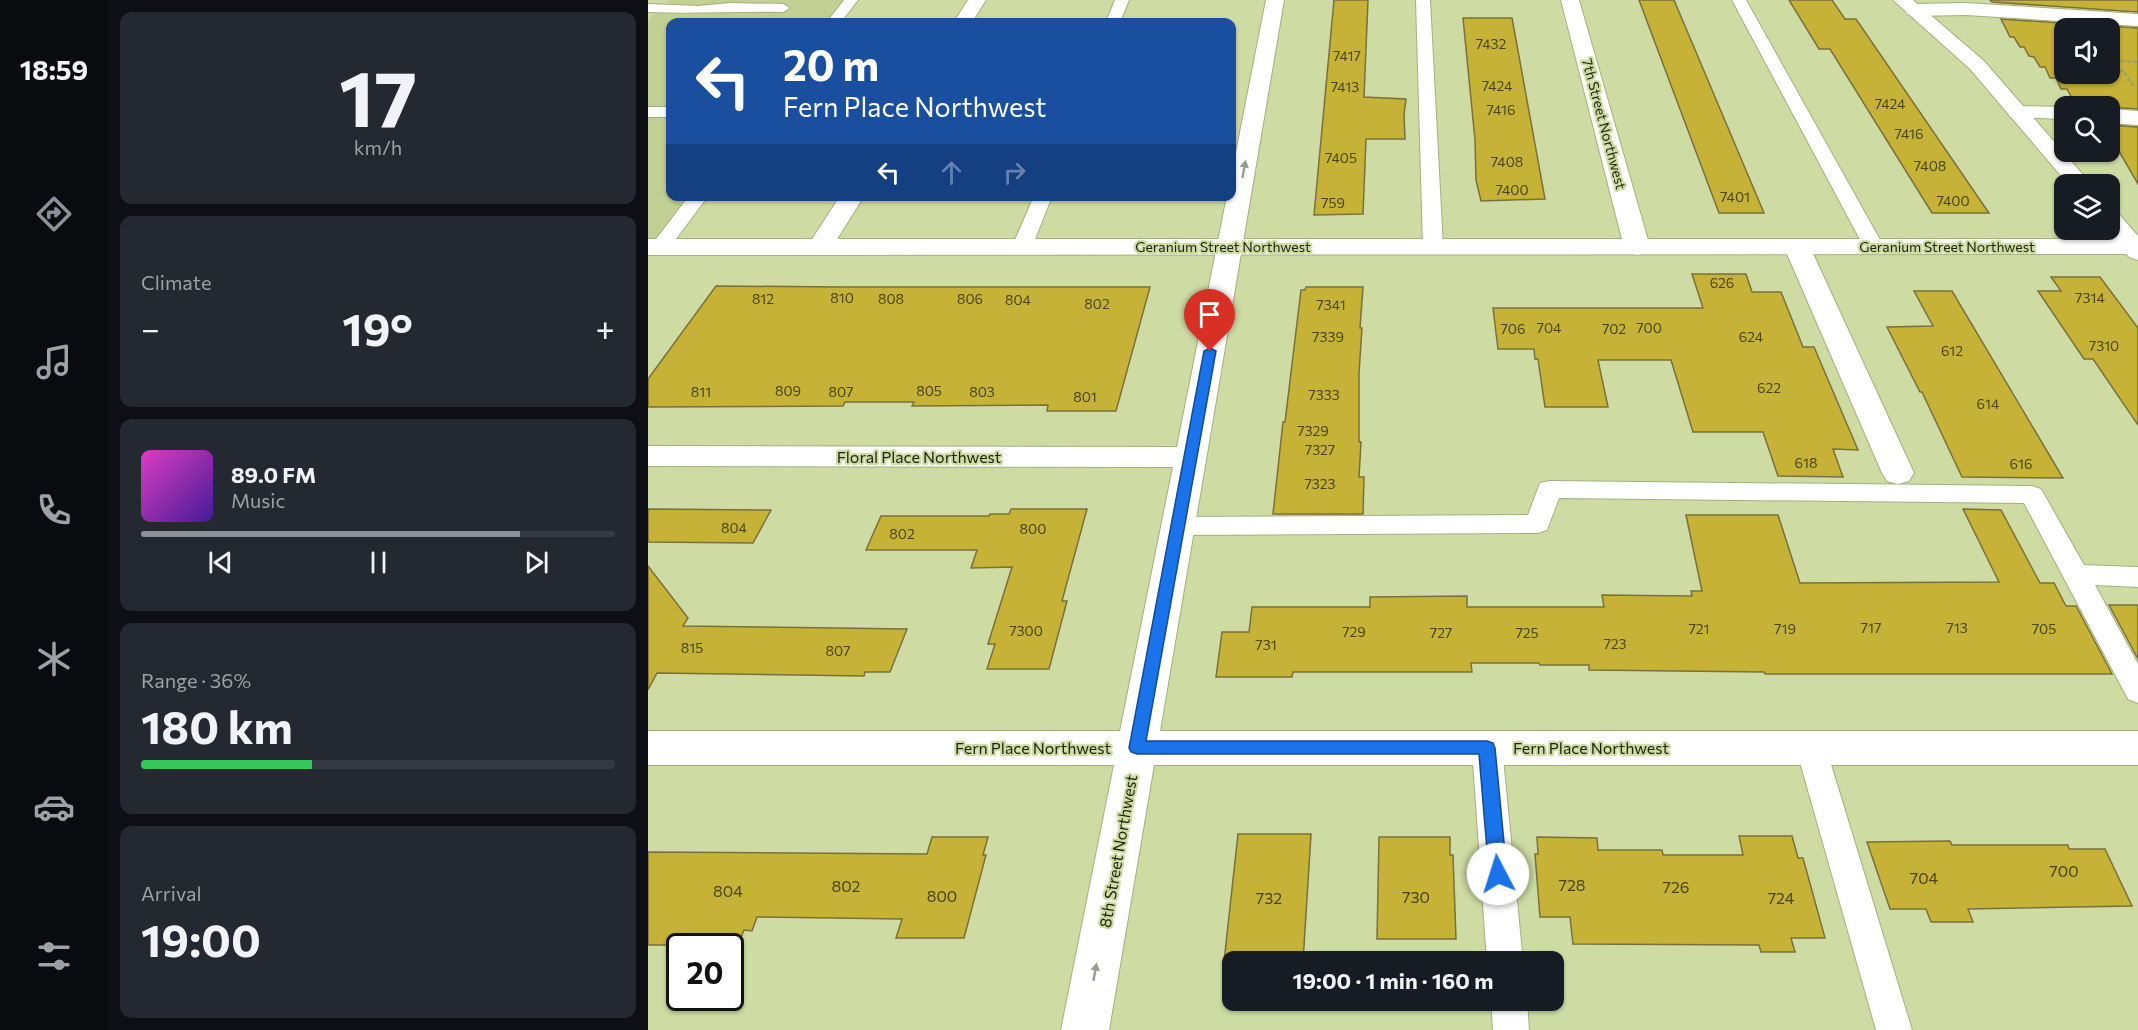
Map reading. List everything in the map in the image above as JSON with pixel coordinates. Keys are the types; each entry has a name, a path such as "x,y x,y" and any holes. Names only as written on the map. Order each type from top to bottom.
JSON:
{"street":[{"path":"966,18 977,0"},
{"name":"8th Street Northwest","path":"1085,1030 1275,0"},
{"name":"7th Street Northwest","path":"1570,0 1638,247"},
{"path":"1908,5 2138,20"},
{"path":"1908,5 1977,65 2071,174"},
{"path":"2018,112 2054,113"},
{"path":"2120,117 2138,118"},
{"path":"820,247 849,201"},
{"path":"2120,231 2136,250"},
{"name":"Geranium Street Northwest","path":"654,247 1874,247 2136,250"},
{"path":"1797,247 1898,473"},
{"name":"Floral Place Northwest","path":"648,456 1190,457"},
{"name":"Fern Place Northwest","path":"648,748 2138,748"}],"lane":[{"path":"837,18 851,0"},
{"path":"1115,18 1122,0"},
{"path":"1423,0 1433,247"},
{"path":"1739,0 1874,247"},
{"path":"648,8 699,16 730,7 786,4"},
{"path":"773,18 786,4"},
{"path":"648,112 666,112"},
{"path":"654,247 695,201"},
{"path":"1022,247 1041,201"},
{"path":"1177,526 1538,524 1549,489 2032,495 2138,691"},
{"path":"2076,575 2138,577"},
{"path":"1487,748 1504,951"},
{"path":"1811,748 1894,1030"},
{"path":"1510,1011 1511,1030"}],"path":[{"path":"2120,62 2138,62"},
{"path":"2120,69 2138,93"}],"shaded area":[{"path":"669,0 856,0 842,18 666,18 666,201 704,201 678,235 648,244 648,20"}],"building":[{"path":"1334,0 1368,0 1364,97 1406,99 1405,139 1366,139 1363,214 1314,215"},
{"path":"1639,0 1674,0 1764,213 1719,213"},
{"path":"1789,0 1832,0 1845,19 1856,19 1989,213 1932,213 1830,49 1819,49"},
{"path":"1990,0 2138,0 2138,12 1992,2"},
{"path":"1463,18 1512,18 1545,199 1481,201 1476,180 1475,140"},
{"path":"2001,19 2054,22 2054,78 2050,78 2045,67 2040,67 2024,47 2020,47 2014,37 2010,37"},
{"path":"2120,27 2138,28 2138,109 2120,108 2120,96 2071,96 2067,89 2061,89 2059,84 2120,84"},
{"path":"2120,126 2138,127 2138,184 2120,153"},
{"path":"1692,274 1746,274 1752,292 1781,292 1803,347 1814,347 1858,450 1833,449 1843,477 1778,476 1763,432 1693,432 1671,360 1598,360 1608,407 1545,407 1538,359 1535,359 1534,349 1498,349 1493,308 1703,308"},
{"path":"2051,277 2100,277 2138,328 2138,425 2093,359 2084,359 2038,291 2061,291"},
{"path":"716,286 1150,287 1116,411 1047,411 1048,405 912,406 914,402 845,402 843,406 648,407 648,379"},
{"path":"1306,287 1363,287 1359,373 1359,442 1361,442 1359,477 1364,477 1363,514 1273,514 1301,290 1305,290"},
{"path":"1914,291 1952,291 2063,478 1962,477 1922,392 1887,327 1933,326"},
{"path":"648,509 771,510 753,543 648,542"},
{"path":"1011,509 1087,509 1062,601 1067,601 1049,669 987,669 995,644 988,644 1012,567 971,568 977,550 866,550 881,516 989,516 990,514 1009,514"},
{"path":"1963,509 2001,510 2040,583 2054,583 2066,606 2076,606 2112,674 1765,674 1764,672 1589,670 1589,665 1471,663 1472,672 1293,672 1292,677 1216,677 1222,632 1249,632 1252,607 1370,607 1370,597 1467,596 1467,607 1604,607 1602,595 1692,596 1691,591 1702,591 1686,515 1778,515 1800,583 1999,582"},
{"path":"648,566 688,618 683,626 907,629 890,672 865,672 864,676 657,673 648,690"},
{"path":"2109,605 2138,605 2138,659"},
{"path":"1238,834 1311,834 1304,951 1225,951"},
{"path":"1739,836 1792,836 1798,858 1803,858 1825,938 1791,938 1795,952 1761,952 1759,945 1573,944 1570,917 1540,917 1535,854 1538,854 1537,837 1597,838 1598,850 1662,850 1663,855 1743,855"},
{"path":"932,837 988,837 983,855 986,855 964,938 896,938 902,919 757,917 752,931 666,933 666,945 648,945 648,852 927,854"},
{"path":"1379,837 1450,837 1450,855 1453,855 1456,939 1377,939"},
{"path":"1950,841 1952,845 2068,845 2069,849 2105,849 2132,906 1968,909 1973,922 1931,922 1926,909 1890,909 1867,842"}],"route":[{"path":"1210,351 1137,748 1487,748 1498,874"}]}
